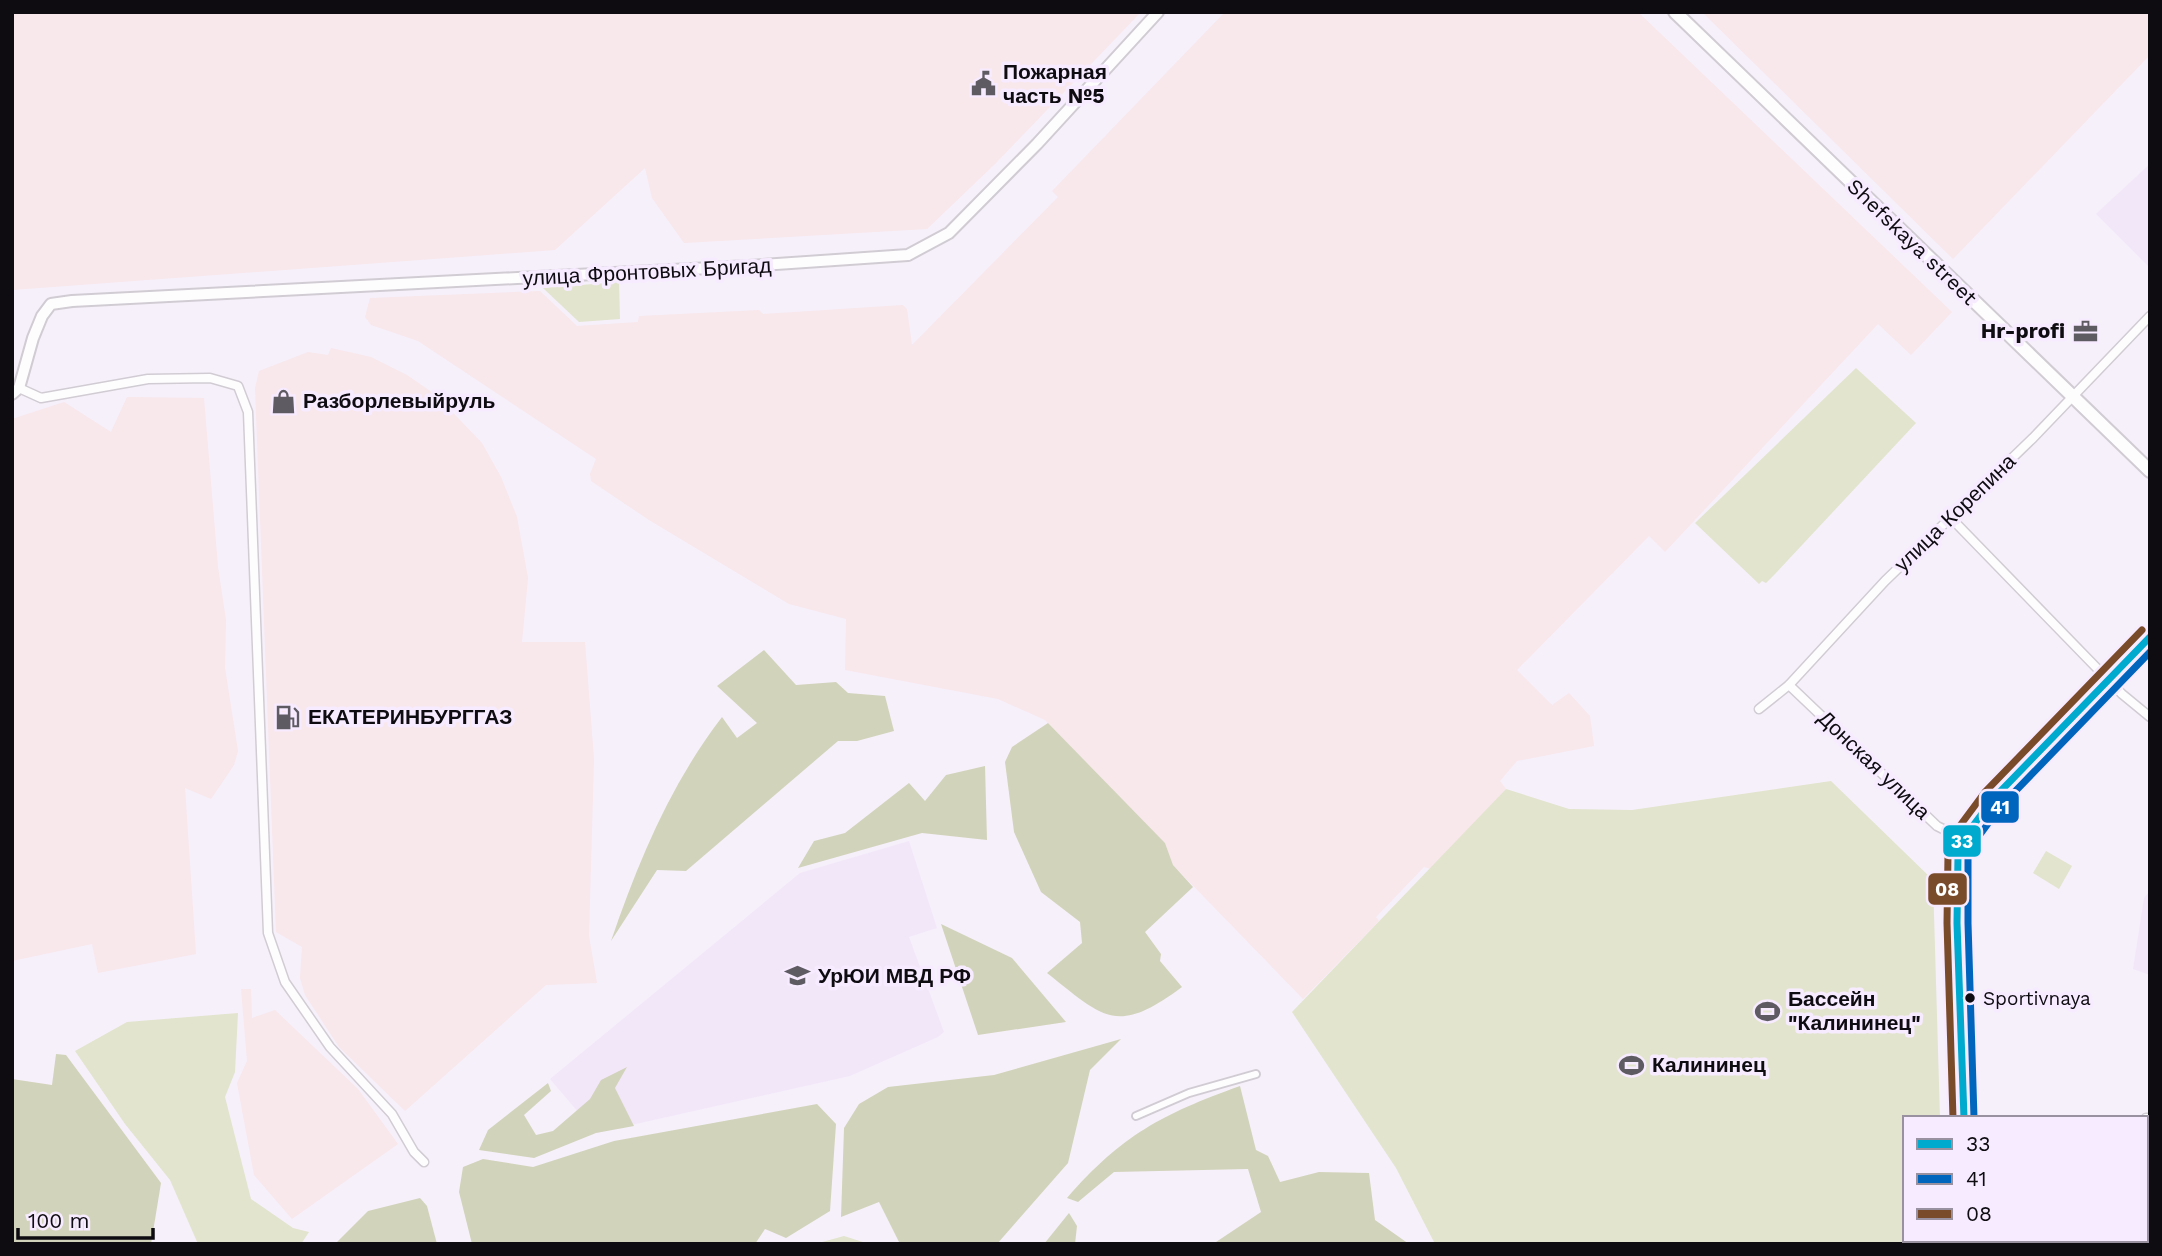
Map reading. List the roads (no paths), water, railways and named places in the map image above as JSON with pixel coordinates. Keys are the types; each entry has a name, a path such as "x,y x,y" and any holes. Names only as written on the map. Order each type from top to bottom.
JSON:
{"main road":[{"name":"улица Фронтовых Бригад","path":"15,391 42,316 51,304 749,267 908,254 949,233 1037,144 1158,12"},
{"name":"Shefskaya street","path":"1675,12 2150,471"},
{"path":"1964,1116 1958,923 1958,856 1962,839 1993,799 2150,636"}],"street":[{"name":"улица Корепина","path":"1759,709 1789,685 1949,516 2073,396 2150,316"},
{"path":"15,391 41,398 148,379 210,378 238,386 243,395 248,412 268,933 285,982 330,1047 393,1114 414,1152 424,1162"},
{"path":"1949,516 2110,677 2122,694 2150,717"},
{"name":"Донская улица","path":"1789,685 1937,826 1962,839"},
{"path":"1136,1116 1189,1093 1256,1074"}],"place":[{"name":"Пожарная часть №5","path":"983,84"},
{"name":"Hr-profi","path":"2085,331"},
{"name":"Разборлевыйруль","path":"283,401"},
{"name":"ЕКАТЕРИНБУРГГАЗ","path":"288,717"},
{"name":"УрЮИ МВД РФ","path":"798,976"},
{"name":"Sportivnaya","path":"1970,998"},
{"name":"Бассейн \"Калининец\"","path":"1768,1011"},
{"name":"Калининец","path":"1632,1065"}]}
